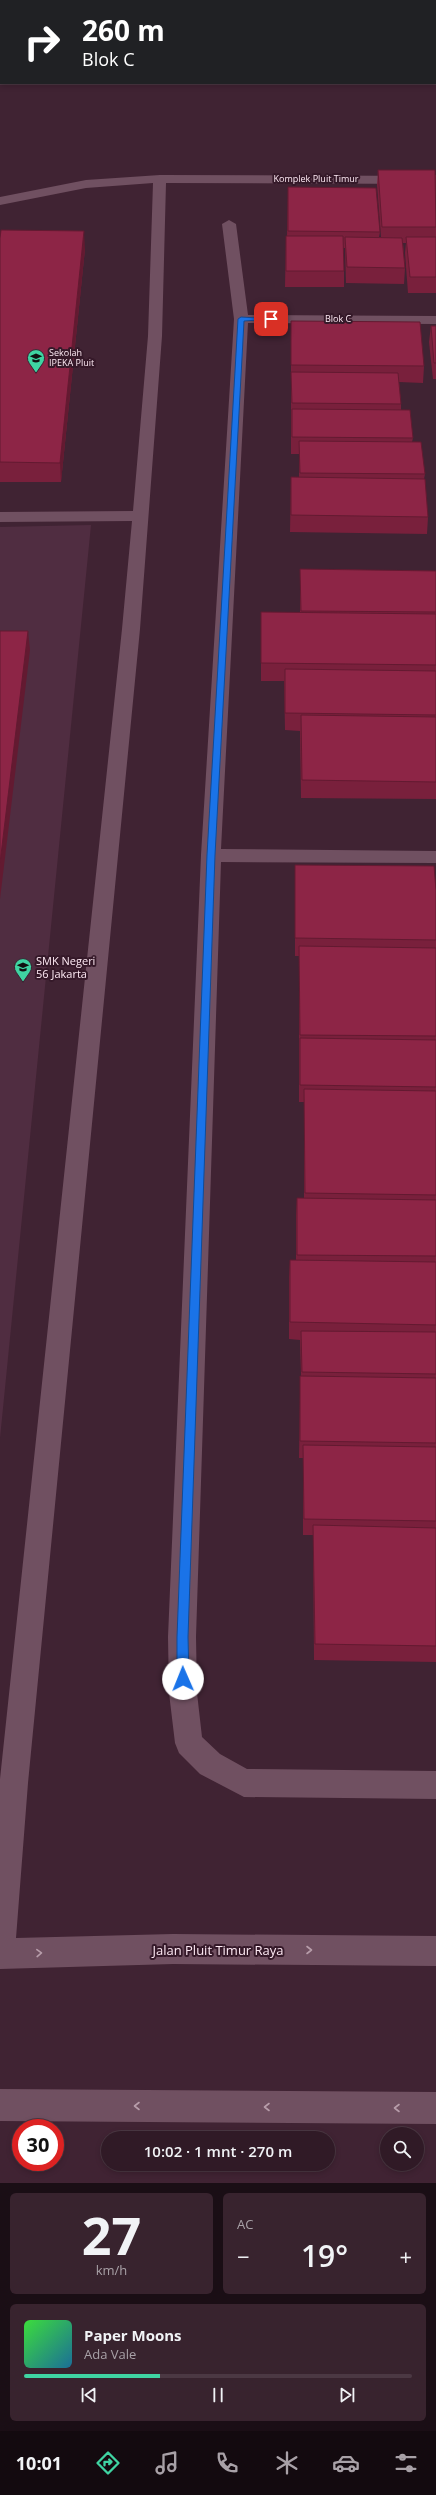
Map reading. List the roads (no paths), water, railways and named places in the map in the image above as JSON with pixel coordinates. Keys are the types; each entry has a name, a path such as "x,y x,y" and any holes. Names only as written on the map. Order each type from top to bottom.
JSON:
{"street":[{"name":"Komplek Pluit Timur","path":"0,202 86,184 160,179 436,180"},
{"path":"0,1953 14,1783 140,516 155,336 160,179"},
{"path":"229,224 241,319 211,855 182,1637 183,1693 189,1743 210,1764 244,1783 436,1785"},
{"name":"Blok C","path":"241,319 436,320"},
{"path":"0,517 140,516"},
{"path":"211,855 436,857"},
{"name":"Jalan Pluit Timur Raya","path":"0,1953 173,1949 436,1951"},
{"path":"0,2105 436,2108"}],"place":[{"name":"Sekolah IPEKA Pluit","path":"36,373"},
{"name":"SMK Negeri 56 Jakarta","path":"23,982"}]}
